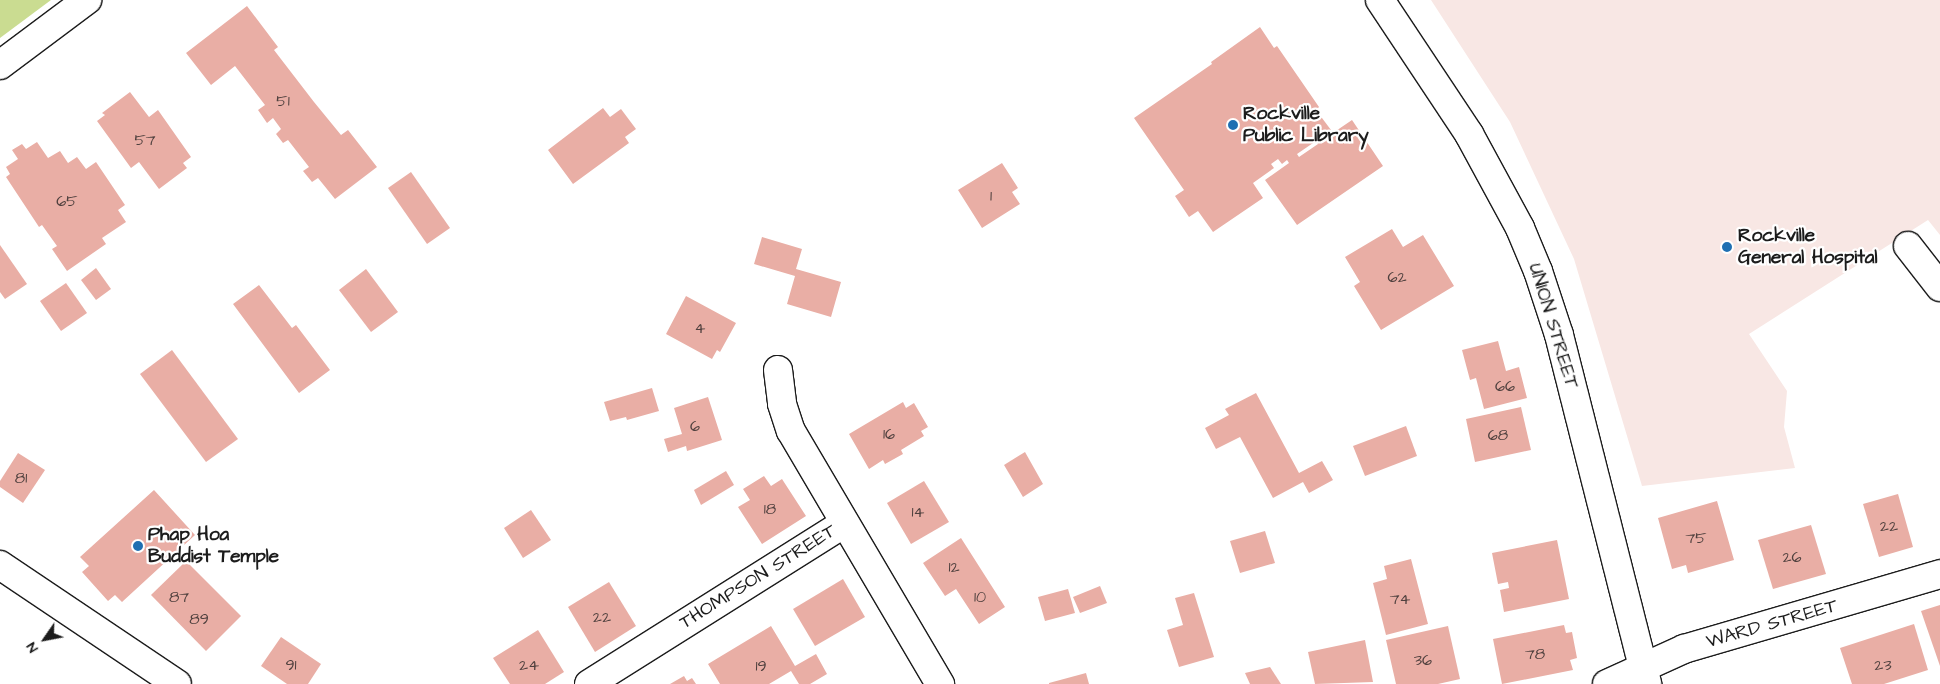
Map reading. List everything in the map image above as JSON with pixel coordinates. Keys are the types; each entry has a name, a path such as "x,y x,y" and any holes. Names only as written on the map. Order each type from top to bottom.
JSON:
{"street":[{"path":"0,66 87,0"},
{"name":"UNION STREET","path":"1380,0 1469,134 1520,228 1538,271 1559,335 1645,675"},
{"path":"1908,246 1940,287"},
{"path":"778,370 779,388 786,419 845,523"},
{"name":"THOMPSON STREET","path":"589,684 845,523 940,684"},
{"path":"0,566 176,684"},
{"name":"WARD STREET","path":"1607,684 1645,675 1700,644 1940,574"}],"shaded area":[{"name":"Rockville General Hospital","path":"1431,0 1940,0 1940,235 1928,220 1749,334 1787,391 1784,427 1795,468 1642,486 1574,259 1510,122"}],"green space":[{"path":"0,0 51,0 0,38"}],"building":[{"path":"247,6 278,47 274,50 314,102 341,135 348,130 377,167 335,199 318,178 312,182 303,171 309,167 288,140 283,143 276,134 281,129 273,118 267,123 258,110 265,105 235,66 211,85 186,53"},
{"name":"Rockville Public Library","path":"1260,27 1274,48 1277,46 1319,107 1316,110 1331,130 1325,134 1327,137 1352,120 1383,166 1297,225 1265,180 1289,163 1287,160 1282,164 1278,159 1271,164 1274,168 1253,183 1263,198 1213,232 1198,211 1189,217 1175,196 1184,190 1134,118 1212,64 1211,62","holes":["1316,141 1318,144 1299,157 1297,154"]},
{"path":"130,92 149,117 158,110 191,157 183,163 187,168 159,189 139,162 131,168 97,121 105,115 102,113"},
{"path":"603,108 610,117 621,109 636,129 625,137 629,143 573,184 548,150"},
{"path":"37,142 48,158 60,151 68,163 77,157 86,169 96,162 125,205 118,210 126,222 102,238 106,244 67,271 52,249 57,246 42,225 39,227 6,177 10,174 6,167 18,159 12,150 22,144 26,149"},
{"path":"1002,163 1018,188 1012,192 1020,204 982,228 958,190"},
{"path":"411,172 450,228 427,244 388,188"},
{"path":"1392,229 1403,247 1423,235 1454,286 1381,330 1354,286 1360,282 1345,257"},
{"path":"762,237 802,249 796,269 841,282 831,317 787,304 795,276 754,264"},
{"path":"0,245 27,284 5,299 0,292"},
{"path":"96,268 111,289 96,300 81,280"},
{"path":"366,269 398,312 371,332 339,290"},
{"path":"66,283 87,313 61,331 40,301"},
{"path":"259,285 292,328 296,325 330,370 299,393 233,304"},
{"path":"686,296 736,323 720,352 717,350 712,359 666,334"},
{"path":"1498,341 1506,371 1519,367 1527,398 1484,409 1476,378 1470,380 1462,350"},
{"path":"172,350 238,439 206,462 140,374"},
{"path":"652,388 659,411 627,420 626,417 610,421 604,402"},
{"path":"1256,393 1299,473 1322,461 1333,480 1309,493 1303,482 1273,498 1240,437 1216,449 1205,428 1229,415 1225,409"},
{"path":"708,397 722,440 687,451 686,446 668,452 664,439 682,434 674,408"},
{"path":"903,402 906,408 914,403 928,427 921,431 924,436 901,450 903,454 885,464 883,460 869,469 849,434"},
{"path":"1521,407 1531,450 1475,462 1466,419"},
{"path":"1406,426 1417,456 1365,476 1353,446"},
{"path":"1025,452 1043,484 1023,497 1004,465"},
{"path":"18,453 45,470 23,503 0,487 0,481"},
{"path":"726,471 734,485 701,505 694,490"},
{"path":"764,476 771,486 782,479 806,516 762,544 738,507 750,500 743,489"},
{"path":"924,481 949,522 911,544 887,503"},
{"name":"Phap Hoa Buddist Temple","path":"154,490 195,535 122,602 115,595 108,601 82,572 89,566 80,557"},
{"path":"1898,494 1913,547 1879,557 1863,504"},
{"path":"1717,501 1734,560 1688,573 1686,565 1672,569 1658,518"},
{"path":"531,510 551,540 523,558 504,528"},
{"path":"1811,525 1826,574 1773,589 1758,540"},
{"path":"1265,531 1275,563 1240,573 1230,541"},
{"path":"961,538 1005,607 979,624 956,589 945,596 923,563"},
{"path":"1557,540 1569,599 1504,612 1500,590 1509,588 1508,582 1498,584 1492,553"},
{"path":"1411,559 1428,624 1386,635 1373,583 1387,579 1384,566"},
{"path":"186,561 241,616 206,651 151,595"},
{"path":"843,579 865,617 815,646 793,609"},
{"path":"609,582 636,626 595,652 568,607"},
{"path":"1100,586 1107,603 1080,613 1073,597"},
{"path":"1068,589 1075,613 1045,621 1038,597"},
{"path":"1194,593 1214,657 1179,667 1167,630 1183,625 1175,598"},
{"path":"1940,605 1940,666 1921,611"},
{"path":"1914,624 1928,670 1884,684 1852,684 1840,648"},
{"path":"1564,625 1566,633 1572,632 1577,658 1570,660 1573,670 1502,684 1493,639"},
{"path":"771,626 795,666 816,654 827,674 810,684 799,684 791,671 769,684 720,684 708,664"},
{"path":"1448,626 1460,679 1438,684 1396,684 1386,640"},
{"path":"538,630 564,672 545,684 510,684 493,658"},
{"path":"281,637 321,664 308,684 287,684 261,666"},
{"path":"1365,640 1373,682 1315,684 1308,652"},
{"path":"1270,667 1281,684 1250,684 1245,673"},
{"path":"1086,673 1089,684 1049,684 1049,683"},
{"path":"684,676 687,681 692,678 696,684 670,684"}],"place":[{"name":"Rockville Public Library","path":"1233,125"},
{"name":"Rockville General Hospital","path":"1727,247"},
{"name":"Phap Hoa Buddist Temple","path":"138,546"}]}
